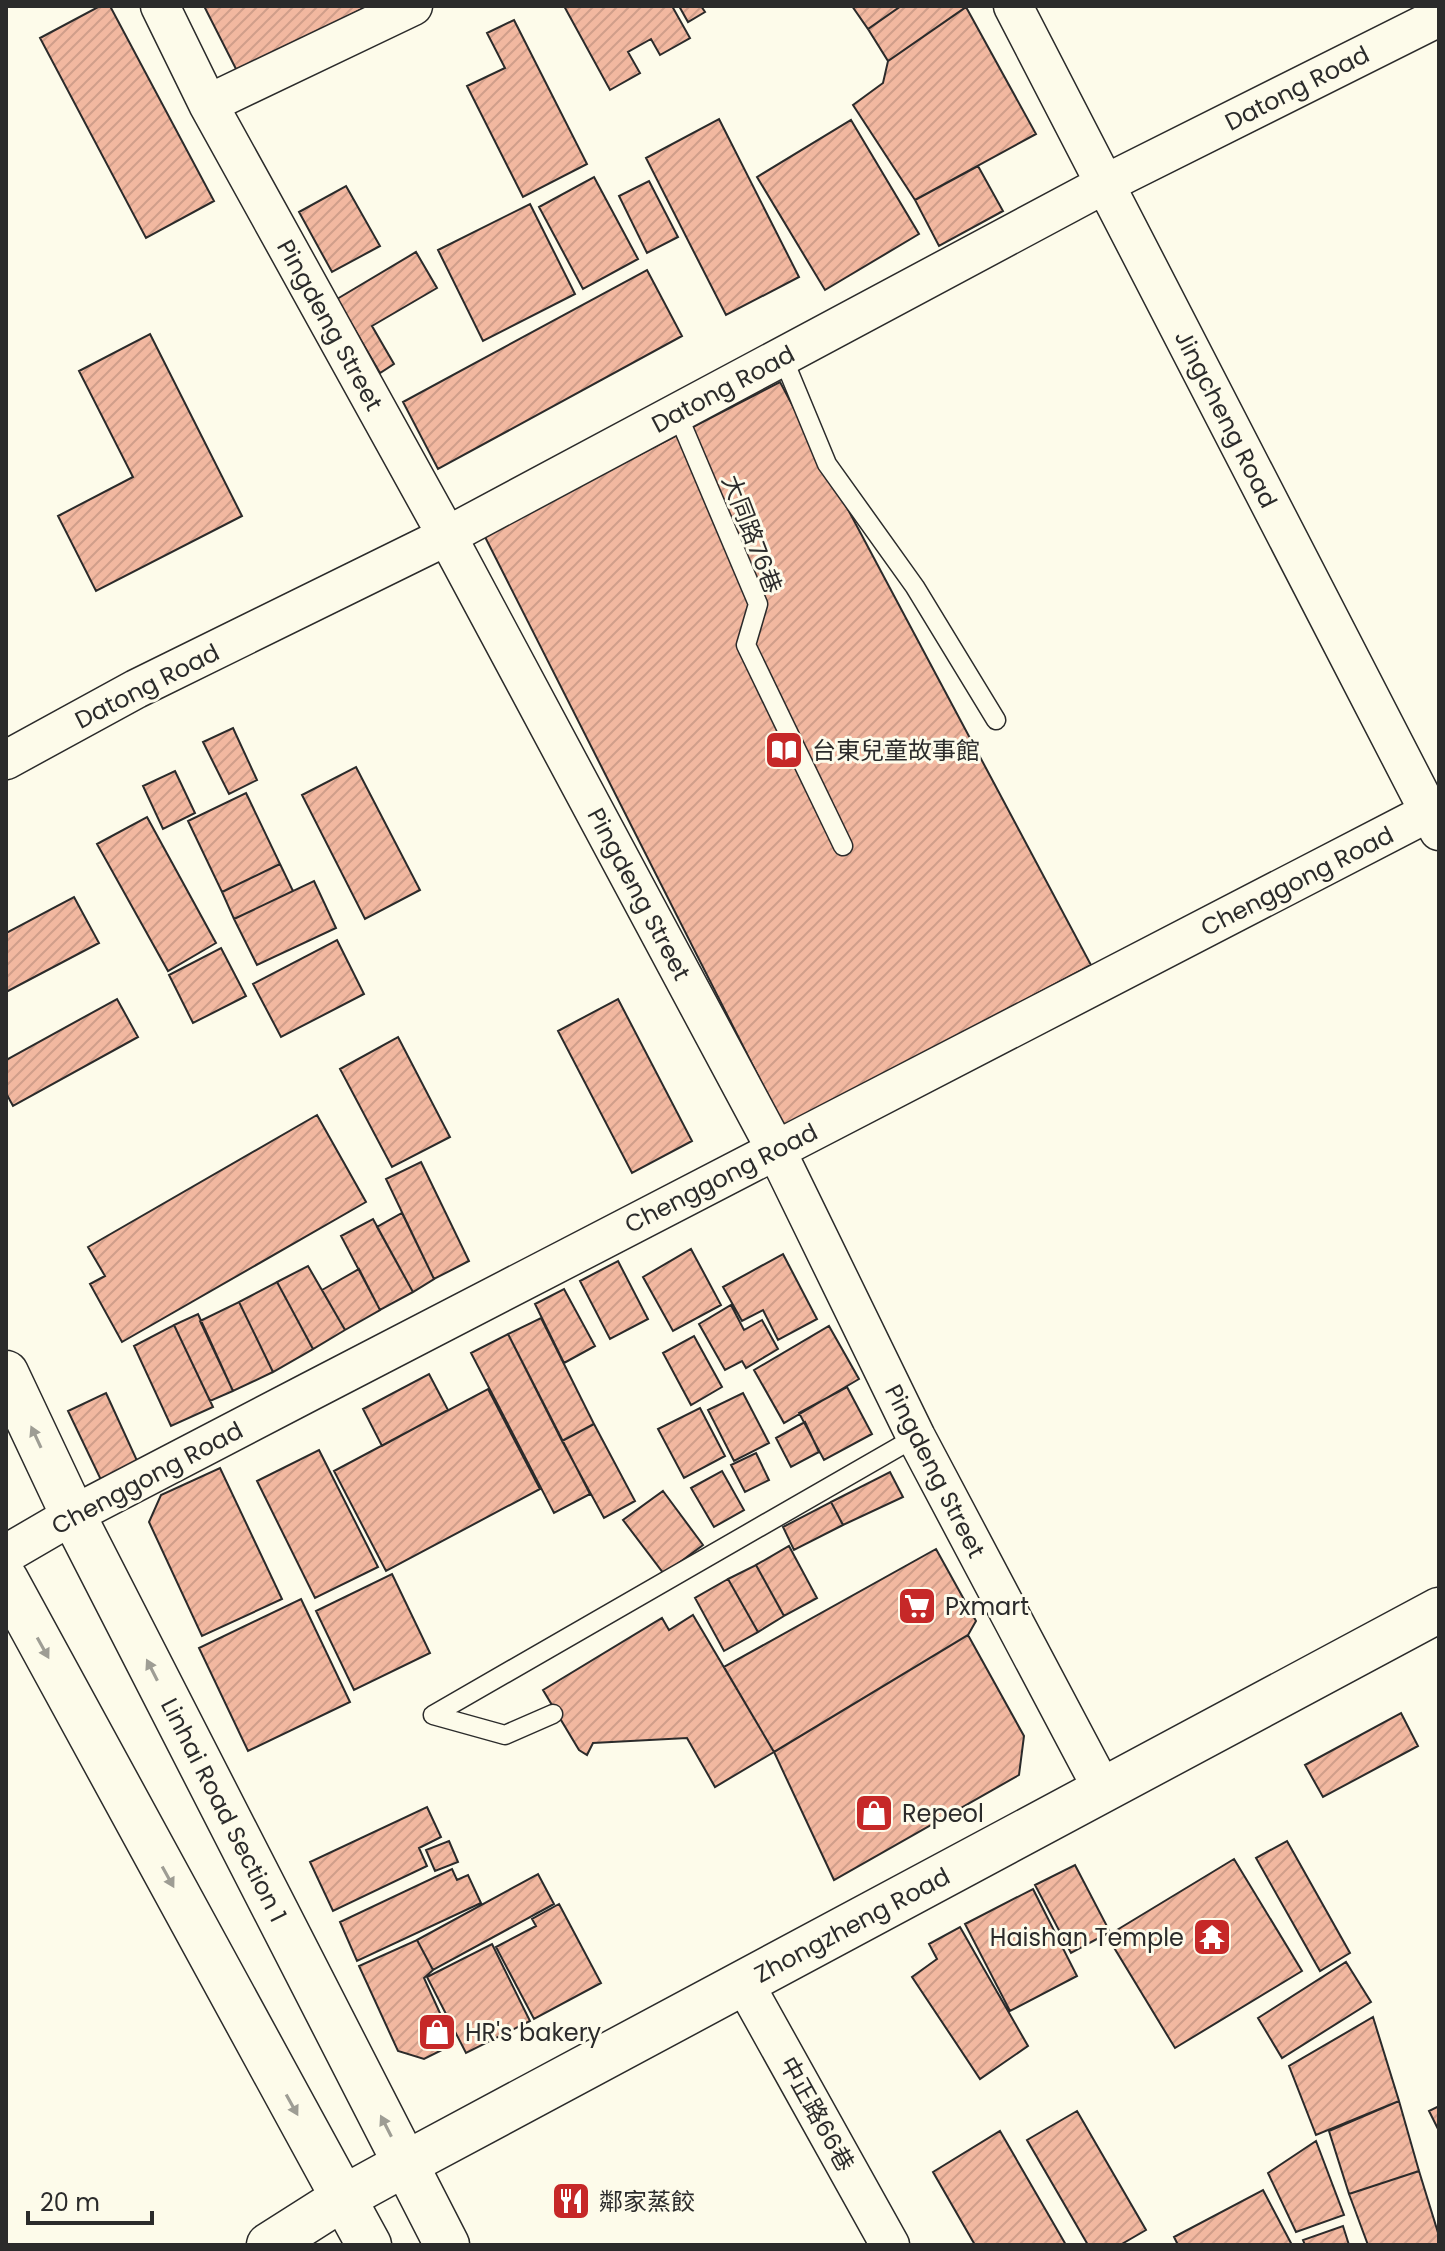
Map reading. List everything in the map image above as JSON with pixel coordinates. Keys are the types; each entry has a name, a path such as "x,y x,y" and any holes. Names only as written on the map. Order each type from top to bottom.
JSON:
{"main road":[{"name":"Linhai Road Section 1","path":"6,1373 73,1515 447,2245"},
{"path":"6,1580 369,2245"},
{"name":"Zhongzheng Road","path":"269,2245 343,2198 405,2164 1439,1610"}],"street":[{"name":"Pingdeng Street","path":"160,6 208,104 447,536 776,1150 916,1437 1103,1790"},
{"path":"208,104 413,6"},
{"name":"Jingcheng Road","path":"1013,6 1436,817"},
{"name":"Datong Road","path":"6,760 136,689 447,536 1105,184 1439,17"},
{"name":"Chenggong Road","path":"6,1554 73,1515 776,1150 1436,817"},
{"name":"中正路66巷","path":"744,1983 890,2245"}],"lane":[{"path":"783,358 827,464 915,587 996,720"},
{"name":"大同路76巷","path":"677,413 758,604 746,645 843,846"},
{"path":"553,1714 505,1735 433,1715 916,1437"}],"building":[{"path":"100,6 110,6 214,201 146,238 40,38"},
{"path":"204,6 368,6 238,73"},
{"path":"564,6 672,6 690,38 660,55 651,39 628,52 640,73 610,90"},
{"path":"679,6 701,6 705,12 688,22"},
{"path":"852,6 901,6 868,29"},
{"path":"901,6 966,7 888,61 868,29"},
{"path":"966,7 1036,134 915,200 853,105 883,83 888,61"},
{"path":"514,20 587,164 523,197 467,86 505,68 487,33"},
{"path":"719,119 799,277 726,315 646,158"},
{"path":"851,120 919,234 825,290 757,177"},
{"path":"978,166 1003,211 939,246 915,200"},
{"path":"594,177 638,259 583,289 539,207"},
{"path":"649,181 678,237 647,253 619,196"},
{"path":"346,186 380,246 332,272 299,212"},
{"path":"530,204 575,294 483,341 438,250"},
{"path":"416,252 437,288 372,326 394,364 380,373 337,299"},
{"path":"647,270 682,336 438,469 403,402"},
{"path":"150,334 242,516 96,591 58,516 133,477 79,371"},
{"name":"台東兒童故事館","path":"780,382 1091,965 784,1127 484,535"},
{"path":"233,728 257,780 229,794 203,742"},
{"path":"356,767 420,890 365,919 302,795"},
{"path":"175,771 195,813 163,829 143,786"},
{"path":"246,793 280,864 222,892 188,821"},
{"path":"147,817 216,943 168,971 97,844"},
{"path":"280,864 293,891 234,919 222,892"},
{"path":"314,881 336,928 257,965 234,919"},
{"path":"74,897 99,943 6,992 6,933"},
{"path":"337,940 364,994 281,1037 253,984"},
{"path":"221,948 246,996 193,1023 169,975"},
{"path":"117,999 138,1037 13,1106 6,1093 6,1060"},
{"path":"618,999 692,1141 632,1173 558,1031"},
{"path":"398,1037 450,1137 392,1167 340,1069"},
{"path":"317,1115 366,1202 122,1342 90,1284 105,1276 88,1247"},
{"path":"421,1162 469,1261 434,1279 386,1179"},
{"path":"402,1213 434,1279 413,1292 377,1227"},
{"path":"373,1219 413,1292 380,1310 341,1236"},
{"path":"691,1249 721,1305 673,1331 643,1277"},
{"path":"783,1254 817,1319 778,1340 763,1310 742,1321 723,1287"},
{"path":"618,1261 648,1319 610,1339 580,1281"},
{"path":"308,1266 345,1330 313,1349 277,1282"},
{"path":"359,1269 380,1310 345,1330 322,1290"},
{"path":"277,1282 313,1349 273,1372 239,1302"},
{"path":"564,1289 595,1346 564,1363 535,1304"},
{"path":"239,1302 273,1372 233,1391 200,1321"},
{"path":"731,1305 744,1330 762,1320 778,1349 746,1368 742,1361 725,1370 699,1324"},
{"path":"198,1314 233,1391 210,1401 174,1325"},
{"path":"541,1318 594,1424 562,1441 508,1334"},
{"path":"174,1325 213,1407 171,1426 134,1346"},
{"path":"829,1326 859,1379 784,1423 754,1370"},
{"path":"508,1334 590,1494 554,1513 471,1353"},
{"path":"694,1336 722,1387 691,1405 663,1353"},
{"path":"429,1374 448,1410 382,1446 363,1409"},
{"path":"847,1387 872,1434 824,1460 799,1413"},
{"path":"488,1389 540,1489 386,1571 334,1471"},
{"path":"106,1393 139,1465 102,1482 68,1411"},
{"path":"743,1393 769,1443 734,1461 708,1410"},
{"path":"700,1408 725,1456 684,1478 658,1429"},
{"path":"805,1422 819,1452 791,1467 776,1438"},
{"path":"594,1424 635,1501 604,1518 562,1441"},
{"path":"319,1450 378,1567 315,1598 257,1481"},
{"path":"756,1453 769,1480 745,1492 731,1465"},
{"path":"220,1468 282,1599 202,1636 149,1522 161,1495"},
{"path":"722,1471 744,1510 714,1527 691,1488"},
{"path":"890,1472 903,1497 843,1525 831,1502"},
{"path":"663,1491 703,1545 664,1574 623,1520"},
{"path":"831,1502 843,1525 794,1550 783,1527"},
{"path":"789,1546 817,1598 784,1616 756,1565"},
{"path":"936,1549 976,1621 968,1635 774,1752 724,1667"},
{"path":"756,1565 784,1616 758,1632 728,1579"},
{"path":"392,1574 430,1653 354,1690 316,1611"},
{"path":"728,1579 758,1632 724,1651 695,1598"},
{"path":"301,1599 350,1702 248,1751 199,1648"},
{"path":"693,1615 774,1752 715,1787 687,1738 593,1743 587,1755 579,1750 543,1690 662,1618 669,1630"},
{"path":"968,1635 1024,1736 1019,1775 834,1880 774,1752"},
{"path":"1401,1713 1418,1746 1323,1797 1305,1765"},
{"path":"427,1807 441,1837 419,1848 427,1866 333,1911 310,1862"},
{"path":"449,1841 458,1862 435,1871 426,1850"},
{"path":"1287,1841 1350,1953 1320,1971 1256,1858"},
{"path":"1234,1859 1302,1971 1175,2048 1107,1936"},
{"path":"1075,1865 1110,1932 1071,1953 1035,1885"},
{"path":"452,1869 457,1880 468,1875 481,1903 357,1961 340,1922"},
{"path":"538,1874 554,1904 433,1970 417,1940"},
{"path":"1033,1889 1077,1976 1010,2011 965,1924"},
{"path":"559,1904 601,1983 534,2019 496,1947 536,1926 532,1919"},
{"path":"960,1927 1028,2046 980,2079 912,1977 937,1959 929,1944"},
{"path":"417,1940 433,1970 424,1978 454,2044 424,2059 398,2051 359,1966"},
{"path":"492,1944 530,2021 466,2053 427,1977"},
{"path":"1346,1962 1371,2002 1282,2058 1258,2018"},
{"path":"1373,2017 1399,2101 1316,2135 1289,2066"},
{"path":"1399,2101 1419,2171 1349,2194 1329,2131"},
{"path":"1439,2106 1439,2131 1429,2111"},
{"path":"1077,2111 1146,2230 1120,2245 1088,2245 1027,2140"},
{"path":"1000,2131 1066,2245 975,2245 933,2172"},
{"path":"1316,2141 1344,2215 1296,2232 1268,2173"},
{"path":"1419,2171 1439,2245 1368,2245 1349,2194"},
{"path":"1263,2190 1292,2245 1178,2245 1174,2237"},
{"path":"1343,2226 1349,2245 1305,2245 1303,2240"}],"place":[{"name":"台東兒童故事館","path":"784,750"},
{"name":"Pxmart","path":"917,1606"},
{"name":"Repeol","path":"874,1813"},
{"name":"Haishan Temple","path":"1212,1937"},
{"name":"HR's bakery","path":"437,2032"},
{"name":"鄰家蒸餃","path":"571,2201"}]}
